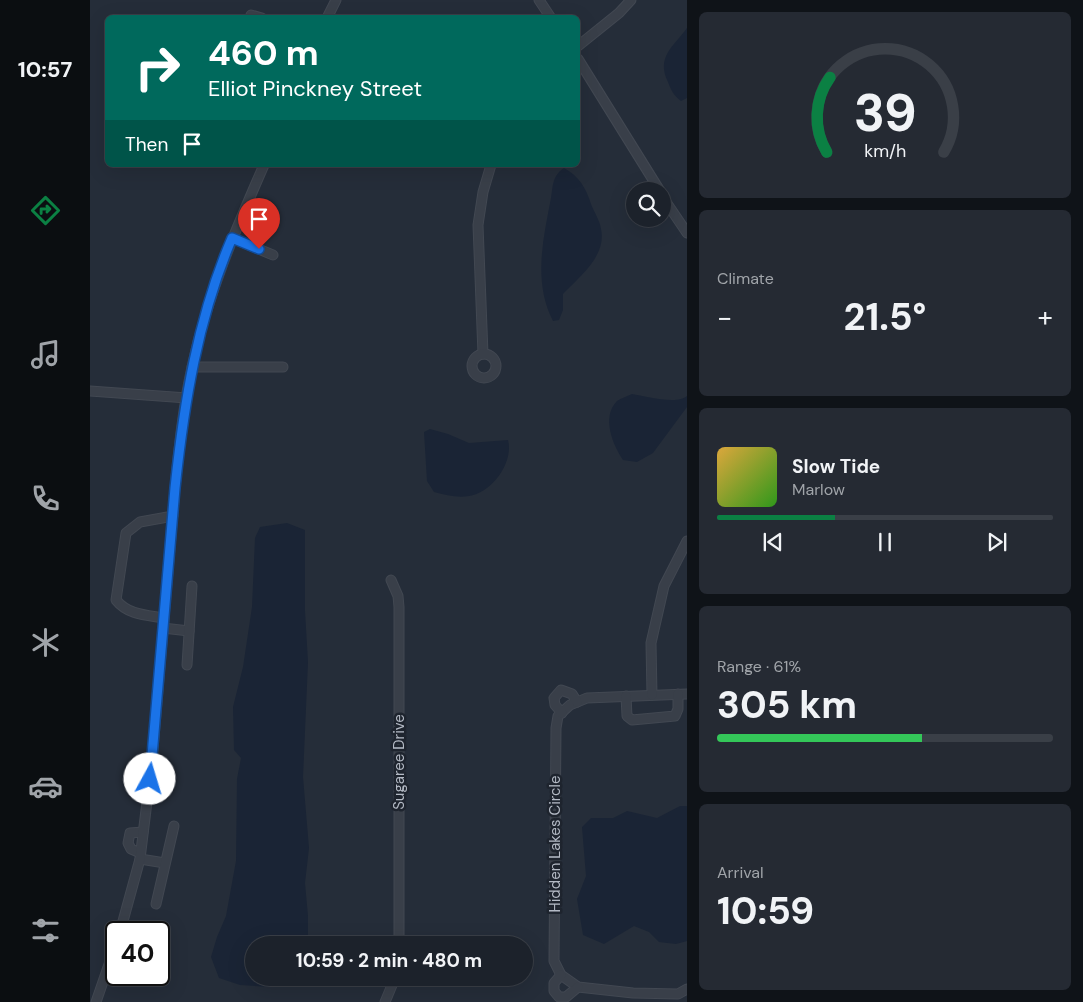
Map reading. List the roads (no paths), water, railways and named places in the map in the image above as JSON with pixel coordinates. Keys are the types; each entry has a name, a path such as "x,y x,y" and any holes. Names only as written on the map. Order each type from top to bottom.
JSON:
{"street":[{"path":"328,15 336,0"},
{"path":"539,0 549,15"},
{"path":"580,44 619,13 631,0"},
{"path":"580,62 654,182"},
{"path":"123,921 140,856 152,761 172,516 192,367 207,309 232,238 263,167"},
{"path":"483,354 478,225 483,192 490,167"},
{"path":"671,210 687,234"},
{"path":"232,238 273,255"},
{"path":"192,367 283,367"},
{"path":"90,391 187,398"},
{"path":"164,618 143,615 123,609 116,600 126,533 140,522 172,516"},
{"path":"652,695 651,643 664,586 687,541"},
{"name":"Sugaree Drive","path":"391,580 398,596 399,608 399,936"},
{"path":"187,665 192,586"},
{"path":"163,628 189,631"},
{"path":"577,702 572,694 561,690 554,698 555,705 562,713 570,705 587,698 626,696 682,694 675,716 632,720 627,716 626,696"},
{"name":"Hidden Lakes Circle","path":"561,975 554,961 556,728 558,716 562,713"},
{"path":"156,904 174,826"},
{"path":"143,832 130,832 128,843 131,849 140,856 165,863"},
{"path":"578,987 566,997 559,997 554,991 554,982 561,975 578,987 633,998 678,994 687,989"},
{"path":"96,1002 105,976"},
{"path":"386,1002 392,986"}],"water":[{"path":"687,28 687,98 681,101 670,88 664,66 668,53"},
{"path":"564,168 578,179 584,188 599,223 602,239 596,257 584,273 563,294 563,310 559,320 553,321 543,291 541,276 543,245 554,182 557,174"},
{"path":"632,394 669,400 682,399 687,396 687,407 653,453 637,462 623,460 612,439 609,423 612,408 617,401"},
{"path":"430,429 469,443 508,440 508,458 493,483 478,494 460,497 434,492 427,481 424,432"},
{"path":"287,523 305,530 305,611 308,662 303,777 309,848 305,883 308,936 245,936 245,985 219,978 211,957 226,916 236,861 237,779 241,758 234,750 233,707 243,667 252,607 255,538 260,527"},
{"path":"680,806 687,806 687,941 676,944 659,942 649,932 634,926 604,944 583,935 577,899 586,876 582,827 591,818 613,818 627,811 657,818"}]}
